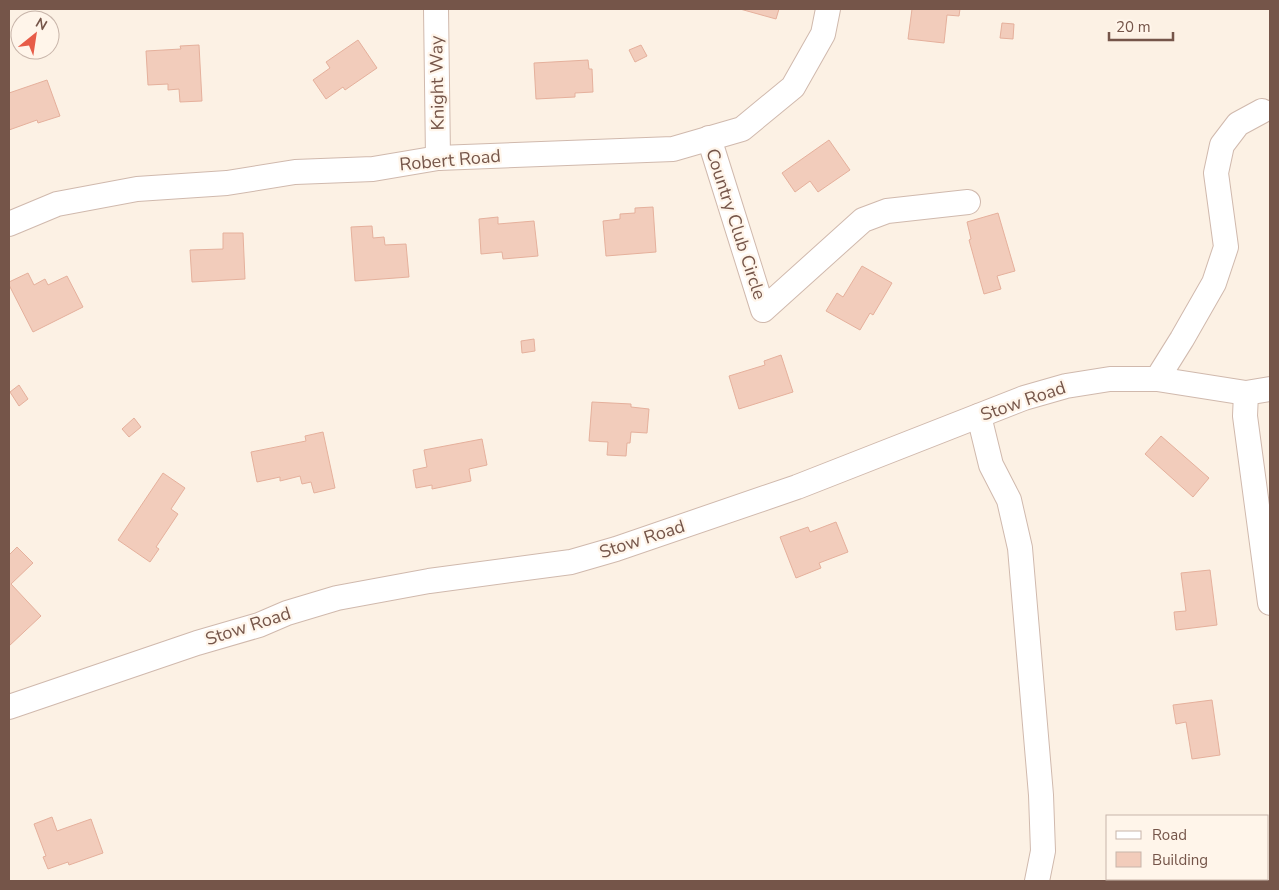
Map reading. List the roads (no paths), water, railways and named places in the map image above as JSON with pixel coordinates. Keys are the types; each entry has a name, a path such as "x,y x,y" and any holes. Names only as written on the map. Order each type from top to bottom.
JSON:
{"street":[{"name":"Knight Way","path":"436,9 438,158"},
{"name":"Robert Road","path":"9,224 57,204 137,188 227,183 295,172 373,169 438,158 673,148 742,129 793,87 823,34 828,9"},
{"path":"1157,379 1214,283 1226,247 1216,173 1222,145 1238,124 1262,112"},
{"name":"Country Club Circle","path":"709,138 763,310 863,220 887,210 968,202"},
{"name":"Stow Road","path":"9,707 287,613 337,598 429,581 571,562 616,549 797,487 1024,398 1066,386 1110,379 1157,379 1246,393 1270,390"},
{"path":"1246,393 1245,416 1270,603"},
{"path":"979,416 991,465 1009,500 1020,548 1041,795 1043,852 1037,881"}]}
